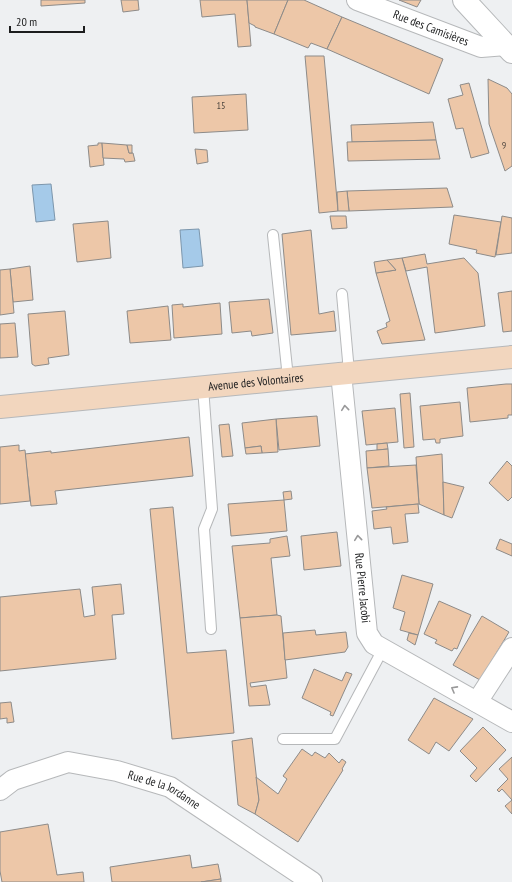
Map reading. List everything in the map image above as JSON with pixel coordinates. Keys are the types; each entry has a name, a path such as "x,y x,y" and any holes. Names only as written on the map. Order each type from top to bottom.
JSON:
{"main road":[{"name":"Avenue des Volontaires","path":"0,408 288,378 512,357"}],"street":[{"name":"Rue des Camisières","path":"357,0 481,47 509,49"},
{"path":"464,0 509,49"},
{"name":"Rue Pierre Jacobi","path":"345,373 367,632 374,644 512,722"},
{"path":"477,702 512,648"},
{"name":"Rue de la Jordanne","path":"0,790 13,780 68,762 117,771 170,787 312,882"}],"lane":[{"path":"273,235 288,378"},
{"path":"342,294 345,373"},
{"path":"203,387 212,509 204,529 211,629"},
{"path":"283,739 335,739 383,649"}],"water":[{"path":"51,184 55,220 36,222 32,185"},
{"path":"199,229 203,266 183,268 180,230"}],"building":[{"path":"41,0 85,0 85,3 41,6"},
{"path":"121,0 138,0 139,10 123,12"},
{"path":"200,0 247,0 251,46 238,47 235,14 202,17"},
{"path":"247,0 288,0 274,34 255,27 249,23"},
{"path":"288,0 304,0 342,17 327,49 311,43 308,48 274,34"},
{"path":"399,0 421,0 417,7"},
{"path":"342,17 443,59 429,94 327,49"},
{"path":"305,56 324,56 338,211 319,213"},
{"path":"488,79 507,88 512,94 512,166 505,171 489,124"},
{"path":"469,83 489,153 471,158 463,128 456,129 448,99 463,95 460,85"},
{"path":"246,94 248,130 194,133 192,97"},
{"path":"433,122 436,140 352,142 351,125"},
{"path":"436,140 440,159 348,161 347,142"},
{"path":"98,143 102,143 104,165 90,167 88,146 98,145"},
{"path":"102,143 127,145 129,153 133,153 135,161 125,162 124,159 103,158"},
{"path":"127,145 132,145 132,153 129,153"},
{"path":"195,149 207,150 208,162 197,164"},
{"path":"447,188 453,207 349,211 347,191"},
{"path":"347,191 349,211 338,211 337,192"},
{"path":"454,215 501,222 495,257 476,253 477,250 449,244"},
{"path":"330,216 346,216 347,228 332,229"},
{"path":"502,216 512,218 512,253 496,255"},
{"path":"108,221 111,258 77,262 73,224"},
{"path":"311,230 319,314 334,311 336,331 291,335 282,234"},
{"path":"425,254 427,264 464,258 478,273 485,326 435,333 427,267 406,271 402,258"},
{"path":"402,258 425,340 382,344 377,331 387,327 386,323 390,321 376,273 396,270 387,260"},
{"path":"387,260 396,270 376,273 374,262"},
{"path":"30,266 33,300 13,302 10,269"},
{"path":"10,269 14,313 0,315 0,270"},
{"path":"512,291 512,331 503,332 498,293"},
{"path":"269,299 273,333 252,336 251,331 232,333 229,302"},
{"path":"220,303 222,334 174,338 172,305 183,304 183,307"},
{"path":"168,306 171,340 130,343 127,311"},
{"path":"65,311 69,355 48,358 49,364 35,366 32,364 28,314"},
{"path":"15,323 18,357 0,358 0,324"},
{"path":"512,384 512,415 508,415 508,418 470,422 467,388"},
{"path":"410,393 414,447 404,448 400,394"},
{"path":"460,402 463,436 440,439 440,443 436,443 435,439 423,440 420,406"},
{"path":"395,408 398,442 366,445 362,411"},
{"path":"317,416 320,446 279,450 276,419"},
{"path":"276,419 278,452 262,453 261,446 245,448 242,423"},
{"path":"229,424 233,456 222,457 219,425"},
{"path":"189,437 193,476 55,491 57,504 31,506 25,454 51,451 51,453"},
{"path":"387,443 388,449 377,450 377,444"},
{"path":"19,445 19,451 25,450 30,501 0,504 0,447"},
{"path":"261,446 262,453 246,454 245,448"},
{"path":"388,449 389,466 367,468 366,451"},
{"path":"442,454 444,515 419,504 416,457"},
{"path":"507,461 512,466 512,497 508,501 489,483"},
{"path":"416,465 419,504 372,508 367,468"},
{"path":"443,482 464,487 452,518 444,515"},
{"path":"291,491 292,499 284,500 283,492"},
{"path":"284,500 287,531 231,536 228,504"},
{"path":"418,504 419,513 405,514 408,542 393,544 391,527 374,529 372,511 387,509 386,507"},
{"path":"173,507 187,653 226,650 234,733 172,739 150,509"},
{"path":"337,532 341,566 304,570 301,536"},
{"path":"287,536 290,556 271,558 277,615 240,618 232,546 270,543 270,539"},
{"path":"500,539 512,544 512,556 496,549"},
{"path":"402,575 433,584 418,635 400,630 405,612 393,608"},
{"path":"121,584 124,614 112,615 116,659 0,671 0,597 80,589 84,617 95,615 92,587"},
{"path":"439,601 471,615 457,649 454,648 452,651 435,643 437,640 424,634"},
{"path":"281,616 287,678 250,683 251,687 266,685 270,705 249,706 240,618"},
{"path":"482,616 509,632 480,680 453,665"},
{"path":"315,630 316,635 346,632 348,647 345,652 285,660 283,633"},
{"path":"409,633 418,635 415,645 407,640"},
{"path":"314,669 342,681 346,672 352,674 333,716 330,715 331,712 302,698"},
{"path":"434,698 473,719 449,751 436,742 429,754 408,740"},
{"path":"11,702 14,722 7,723 7,718 0,719 0,703"},
{"path":"483,727 506,750 476,782 470,776 477,768 460,751"},
{"path":"252,738 259,800 255,814 238,805 232,741"},
{"path":"302,749 312,756 315,752 325,758 329,753 339,763 342,759 346,762 342,769 343,770 298,842 255,814 259,800 256,777 278,794 287,779 283,776"},
{"path":"512,757 512,800 502,789 499,792 497,790 508,779 499,769"},
{"path":"512,800 512,814 505,806"},
{"path":"48,824 57,875 83,872 84,882 2,882 0,871 0,832"},
{"path":"190,855 192,868 218,864 221,879 201,882 112,882 110,867"},
{"path":"221,879 221,882 201,882"}]}
